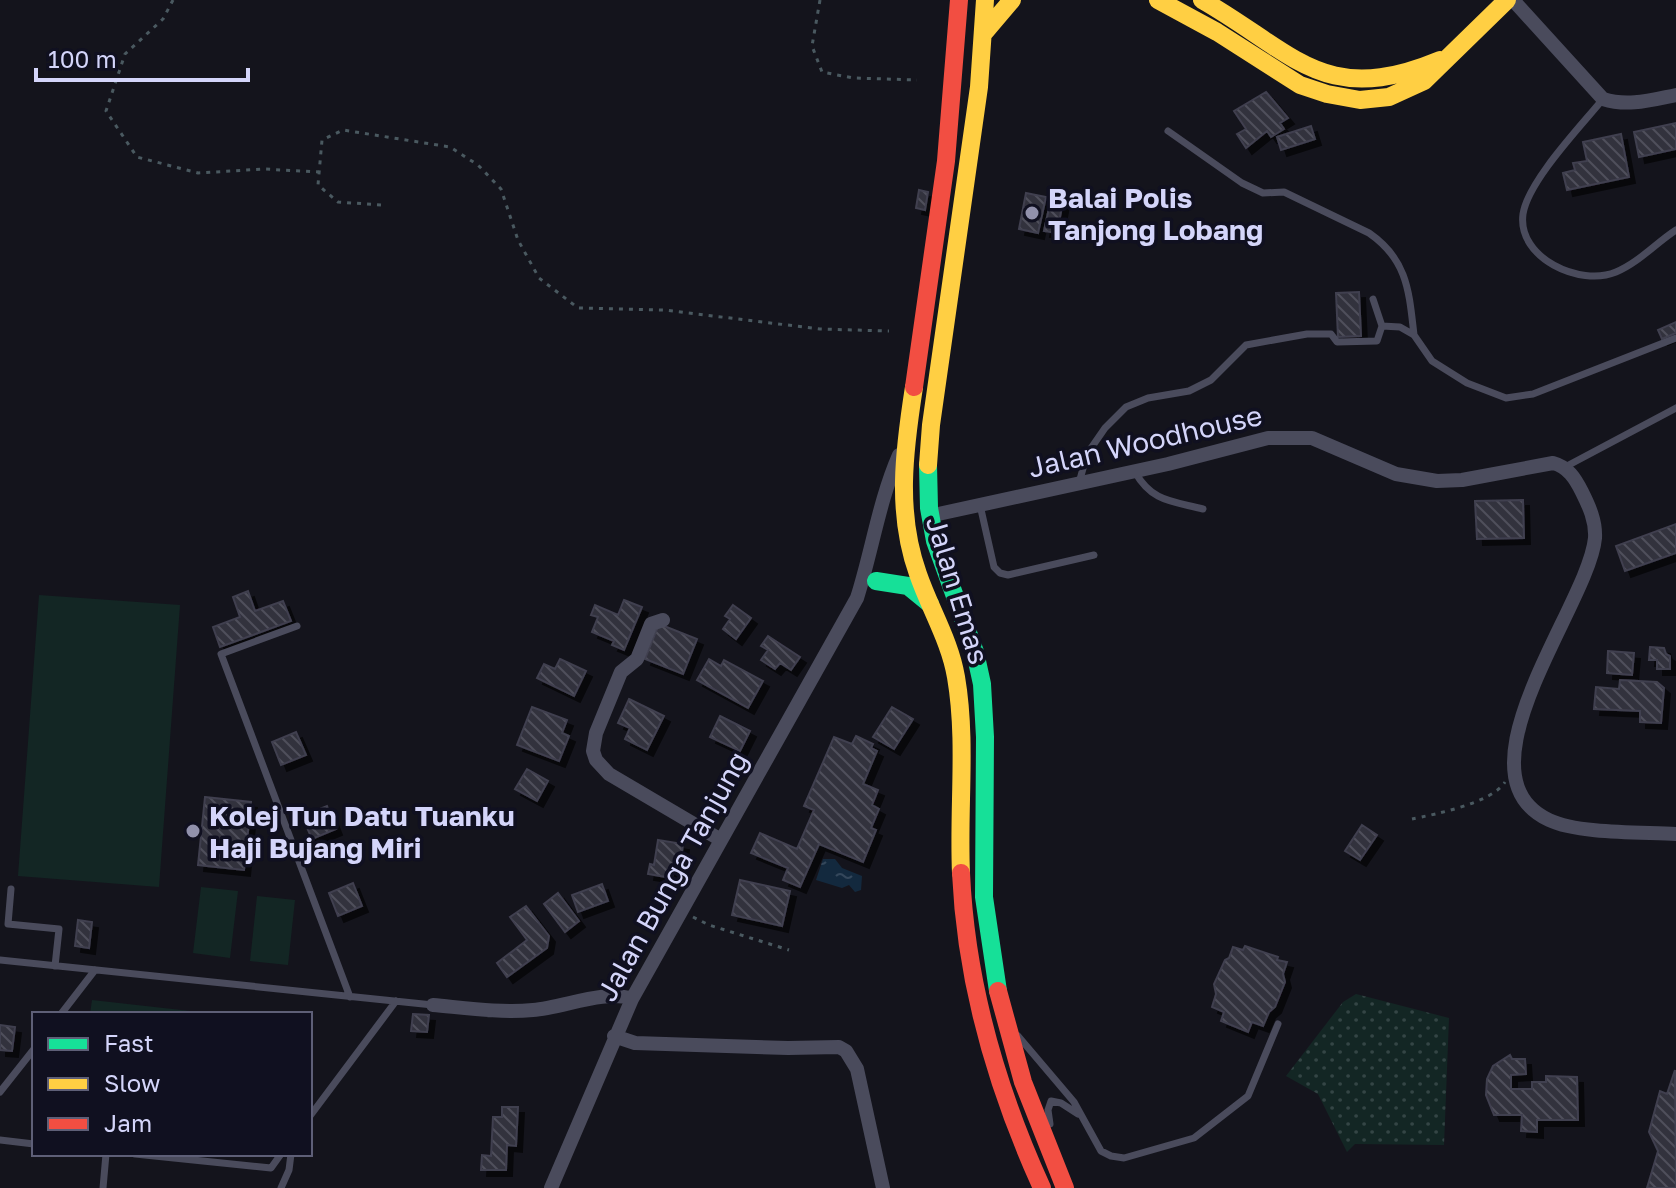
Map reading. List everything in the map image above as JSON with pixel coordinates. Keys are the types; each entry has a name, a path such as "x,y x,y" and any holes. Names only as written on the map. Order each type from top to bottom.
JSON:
{"main road":[{"name":"Jalan Emas","path":"959,0 958,53 943,193 907,436 903,486 905,528 913,563 950,648 960,702 960,845 968,957 981,1022 1000,1087 1042,1188"},
{"name":"Jalan Emas","path":"985,0 984,33 926,473 929,516 939,557 967,631 981,681 984,896 994,974 1019,1074 1065,1188"},
{"path":"984,33 1012,0"},
{"path":"1158,0 1217,32 1300,85 1344,98 1376,99 1404,92 1424,81 1510,0"},
{"path":"1202,0 1238,21 1292,60 1329,75 1386,79 1447,57"},
{"path":"913,563 921,559 928,546 929,516"},
{"path":"876,581 908,586 930,604"}],"street":[{"path":"1510,0 1603,99 1617,104 1633,104 1676,95"},
{"path":"857,598 868,565 886,484 907,436"},
{"name":"Jalan Woodhouse","path":"929,516 1288,436 1312,438 1396,474 1416,479 1462,480 1553,463 1565,467"},
{"path":"1565,467 1579,485 1590,509 1595,535 1584,577 1535,680 1520,724 1514,764 1518,786 1532,808 1552,821 1574,826 1676,834"},
{"path":"857,598 876,581 913,563"},
{"name":"Jalan Bunga Tanjung","path":"551,1188 632,999 857,598"},
{"path":"663,620 651,624 637,659 621,672 596,733 593,751 596,760 609,774 721,840"},
{"path":"433,1005 505,1011 559,1008 619,994 632,999"},
{"path":"614,1036 635,1043 839,1047 846,1051 857,1069 883,1188"}],"lane":[{"path":"1603,99 1538,181 1523,214 1525,236 1534,252 1558,268 1583,274 1614,273 1676,230"},
{"path":"1168,131 1242,183 1263,193 1284,192 1382,242 1398,260 1408,287 1414,335"},
{"path":"1079,483 1087,454 1105,428 1126,407 1148,398 1189,391 1211,380 1246,345 1307,334 1331,334 1337,342 1377,341 1382,326 1373,299"},
{"path":"1382,326 1400,327 1414,335 1432,361 1467,383 1506,398 1533,394 1676,338"},
{"path":"1565,467 1676,408"},
{"path":"1135,472 1143,487 1151,493 1203,509"},
{"path":"980,505 994,567 1000,573 1008,575 1094,555"},
{"path":"297,626 221,654 350,997"},
{"path":"11,889 8,924 59,929 55,966"},
{"path":"0,960 433,1005"},
{"path":"63,1012 95,970"},
{"path":"312,1113 396,1001"},
{"path":"1004,1016 1022,1042 1074,1102 1101,1151 1124,1158 1194,1138 1248,1096 1278,1024"},
{"path":"0,1092 32,1052"},
{"path":"1074,1188 1051,1128 1049,1104 1051,1101 1061,1103 1080,1116"},
{"path":"0,1140 32,1144"},
{"path":"103,1188 106,1156"},
{"path":"154,1156 271,1168 280,1156"},
{"path":"281,1188 289,1170 291,1156"}],"path":[{"path":"173,0 163,19 125,54 106,111 137,157 198,173 264,169 319,172"},
{"path":"820,0 812,46 822,72 853,78 917,80"},
{"path":"381,205 338,202 318,185 322,140 343,130 450,147 478,165 501,189 518,240 539,278 578,308 664,310 820,329 889,331"},
{"path":"1412,819 1485,798 1502,786 1514,764"},
{"path":"683,911 709,925 789,950"}],"green space":[{"path":"39,595 180,605 159,887 18,876"},
{"path":"201,887 238,891 230,958 193,953"},
{"path":"257,896 295,900 288,965 250,961"},
{"path":"1356,994 1449,1018 1444,1145 1355,1144 1347,1152 1318,1094 1286,1076 1343,1002"},
{"path":"92,1000 199,1012 90,1012"}],"water":[{"path":"823,859 835,859 842,868 862,876 861,890 855,892 849,885 842,888 816,880"}],"building":[{"path":"1266,92 1288,118 1280,123 1284,129 1271,137 1267,131 1246,148 1237,134 1246,129 1234,111"},
{"path":"1676,123 1676,149 1639,157 1634,132"},
{"path":"1311,126 1315,139 1281,150 1277,137"},
{"path":"1621,134 1629,177 1567,190 1563,173 1575,170 1573,163 1587,161 1583,142"},
{"path":"919,190 928,192 925,210 916,208"},
{"name":"Balai Polis Tanjong Lobang","path":"1026,193 1046,197 1038,233 1019,229"},
{"path":"1051,199 1063,201 1057,233 1044,231"},
{"path":"1359,292 1361,336 1338,337 1336,293"},
{"path":"1676,322 1676,333 1662,339 1658,330"},
{"path":"1523,500 1524,538 1477,539 1475,501"},
{"path":"1676,524 1676,553 1625,571 1616,546"},
{"path":"248,591 255,611 283,601 291,621 220,647 213,627 240,617 233,597"},
{"path":"624,600 642,607 624,650 612,645 614,641 592,632 598,617 591,615 595,605 618,615"},
{"path":"733,605 751,618 736,639 723,629 730,619 725,616"},
{"path":"659,624 697,639 683,674 645,659"},
{"path":"768,636 800,657 791,670 780,663 775,669 761,660 768,650 761,646"},
{"path":"1650,647 1664,648 1670,656 1670,669 1657,669 1657,660 1649,660"},
{"path":"1608,651 1634,653 1632,675 1607,673"},
{"path":"560,659 586,671 574,696 537,678 544,664 555,669"},
{"path":"709,659 721,666 724,660 763,681 748,708 697,680"},
{"path":"1620,680 1657,682 1664,688 1661,723 1640,722 1640,711 1594,709 1596,687 1619,689"},
{"path":"629,699 664,716 647,750 625,739 630,728 618,723"},
{"path":"532,707 567,720 562,733 569,736 559,761 517,745"},
{"path":"892,707 913,719 894,749 873,737"},
{"path":"720,716 750,731 740,751 710,737"},
{"path":"296,732 306,755 281,765 272,742"},
{"path":"856,736 873,744 871,748 877,751 863,784 878,790 872,805 879,809 871,828 876,830 863,862 819,844 800,887 783,880 788,868 751,853 760,833 797,849 814,810 804,806 834,737 852,744"},
{"path":"527,769 548,781 537,801 515,789"},
{"path":"205,797 251,802 244,870 198,865"},
{"path":"327,806 336,829 312,839 302,816"},
{"path":"1362,825 1377,835 1360,860 1345,851"},
{"path":"658,840 683,844 680,867 674,866 672,878 648,874 650,864 654,865"},
{"path":"740,880 790,891 782,926 732,915"},
{"path":"353,883 362,906 338,916 329,893"},
{"path":"602,884 608,901 578,912 572,895"},
{"path":"558,893 579,921 565,932 544,904"},
{"path":"526,906 549,936 547,948 507,977 497,963 527,940 510,917"},
{"path":"78,920 92,922 89,948 75,946"},
{"path":"1245,946 1287,962 1283,974 1285,982 1275,1007 1269,1012 1263,1026 1252,1022 1248,1032 1221,1021 1224,1012 1212,1007 1216,994 1214,984 1225,960 1233,947 1243,950"},
{"path":"413,1014 429,1015 427,1032 411,1031"},
{"path":"0,1025 15,1027 12,1051 0,1050"},
{"path":"1510,1055 1512,1059 1525,1059 1526,1074 1511,1075 1511,1089 1532,1089 1532,1082 1546,1082 1546,1076 1577,1077 1578,1120 1537,1120 1537,1132 1521,1131 1522,1115 1494,1115 1486,1095 1487,1079 1493,1066"},
{"path":"1675,1070 1676,1188 1647,1188 1658,1151 1649,1132 1660,1091 1667,1094"},
{"path":"502,1107 518,1107 516,1146 507,1145 506,1170 481,1170 482,1155 491,1156 493,1117 502,1117"}],"traffic: fast":[{"path":"928,465 929,508 935,541 975,652 982,684 985,737 984,897 998,991"},
{"path":"876,581 908,586 930,604"}],"traffic: slow":[{"path":"928,465 979,87 985,0"},
{"path":"984,33 1012,0"},
{"path":"1158,0 1217,32 1300,85 1360,100 1389,97 1424,81 1507,0"},
{"path":"1202,0 1288,55 1313,68 1339,76 1367,78 1400,73 1440,60"},
{"path":"914,387 905,458 904,505 911,551 956,677 962,750 961,873"}],"traffic: jam":[{"path":"914,387 946,161 959,0"},
{"path":"961,873 969,955 986,1034 1011,1112 1042,1188"},
{"path":"998,991 1023,1082 1065,1188"}],"place":[{"name":"Balai Polis Tanjong Lobang","path":"1032,213"},
{"name":"Kolej Tun Datu Tuanku Haji Bujang Miri","path":"193,831"}]}
